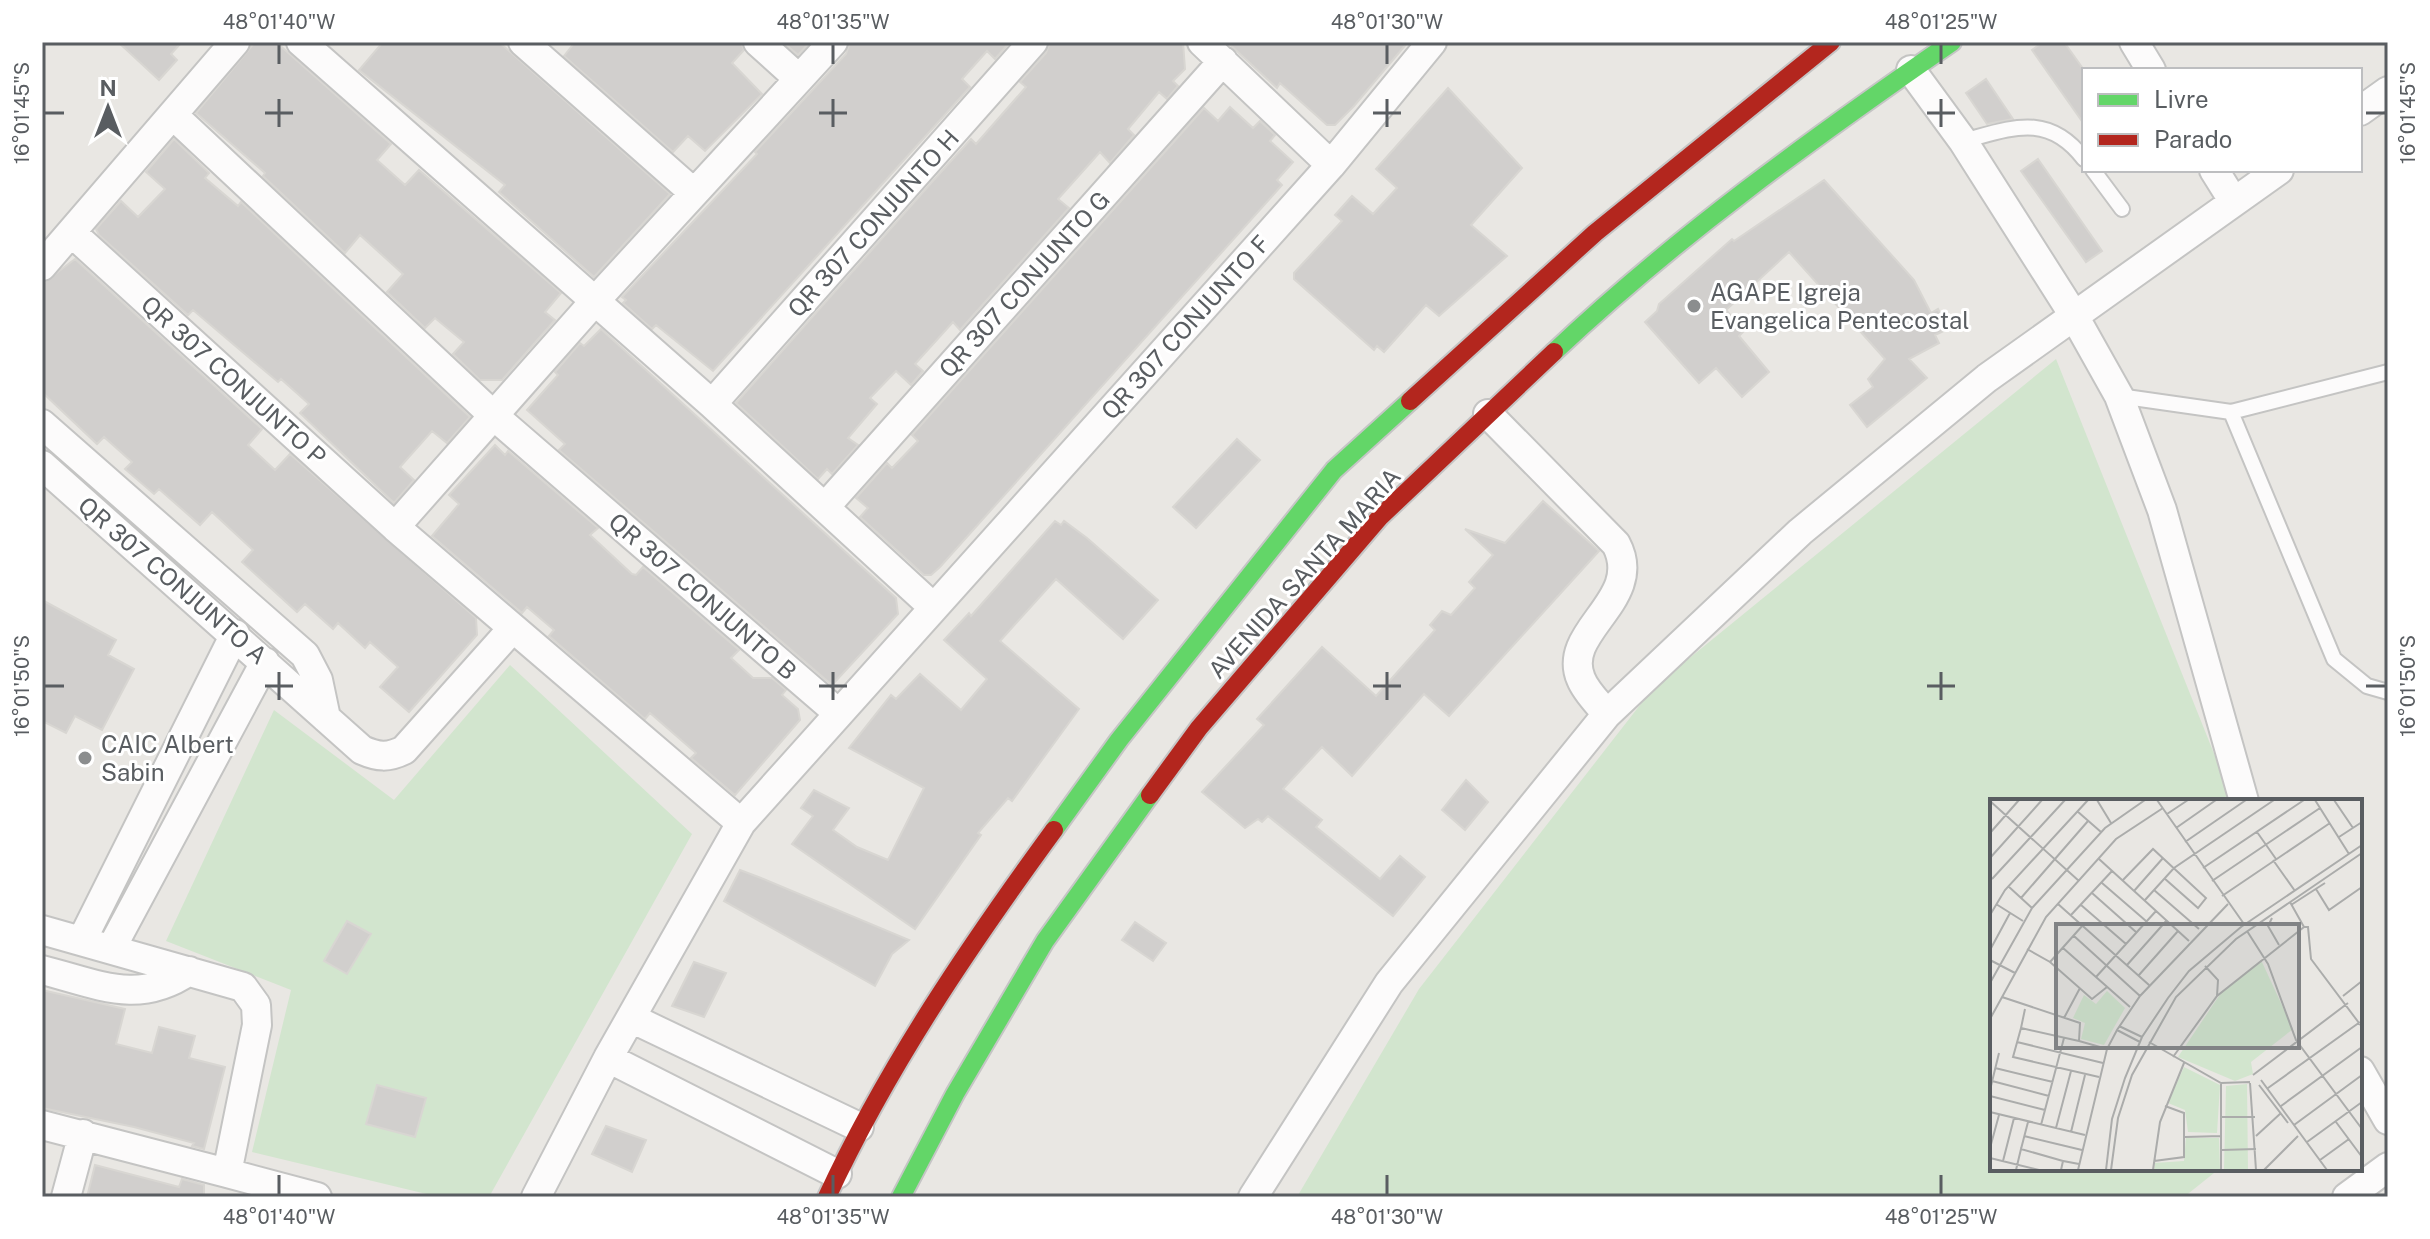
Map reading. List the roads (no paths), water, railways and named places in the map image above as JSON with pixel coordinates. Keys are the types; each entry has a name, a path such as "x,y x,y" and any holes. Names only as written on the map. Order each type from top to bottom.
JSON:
{"main road":[{"name":"AVENIDA SANTA MARIA","path":"832,1186 859,1127 998,907 1119,740 1334,470 1831,42"},
{"name":"AVENIDA SANTA MARIA","path":"901,1197 1045,941 1072,886 1199,728 1370,528 1488,414 1624,274 1952,42"},
{"path":"1061,851 1105,776 1119,740"},
{"path":"998,907 1026,922 1045,941"},
{"path":"919,1163 927,1182"}],"street":[{"path":"42,266 235,42"},
{"path":"301,42 712,404 933,607"},
{"path":"523,42 694,193"},
{"path":"758,42 799,79"},
{"path":"741,823 395,527 594,302 833,42"},
{"name":"QR 307 CONJUNTO H","path":"712,404 1033,42"},
{"path":"1202,42 1331,165"},
{"path":"2134,42 2150,68"},
{"name":"QR 307 CONJUNTO F","path":"837,712 1331,165 1428,43"},
{"name":"QR 307 CONJUNTO G","path":"825,507 1223,61"},
{"path":"1911,70 1963,141 2073,314 2119,396 2162,510 2243,799"},
{"path":"2362,110 2388,91"},
{"name":"QR 307 CONJUNTO B","path":"174,116 494,416 837,712"},
{"path":"2215,172 2234,202"},
{"path":"1253,1197 1389,983 1607,714 1800,532 1987,378 2276,172"},
{"name":"QR 307 CONJUNTO P","path":"72,233 395,527"},
{"path":"1488,414 1616,544 1623,556 1624,573 1619,588 1582,647 1577,664 1581,681 1607,714"},
{"path":"42,424 305,655 318,680 326,718"},
{"name":"QR 307 CONJUNTO A","path":"42,465 362,750 390,757 404,750 512,629"},
{"path":"82,940 235,634"},
{"path":"111,949 265,662"},
{"path":"536,1197 608,1058 741,823 837,712"},
{"path":"42,930 243,987 256,1005 257,1025 227,1173"},
{"path":"42,970 120,989 144,991 166,987 189,971"},
{"path":"631,1018 859,1127"},
{"path":"608,1058 832,1186"},
{"path":"2362,1074 2388,1120"},
{"path":"42,1125 317,1197"},
{"path":"66,1197 83,1134"},
{"path":"2347,1197 2388,1167"}],"lane":[{"path":"1963,141 2035,126 2054,131 2071,142 2082,156"},
{"path":"2094,172 2122,209"},
{"path":"2119,396 2231,412 2388,372"},
{"path":"2231,412 2334,659 2367,686 2388,692"}],"place":[{"name":"AGAPE Igreja Evangelica Pentecostal","path":"1694,306"},
{"name":"CAIC Albert Sabin","path":"85,758"}]}
